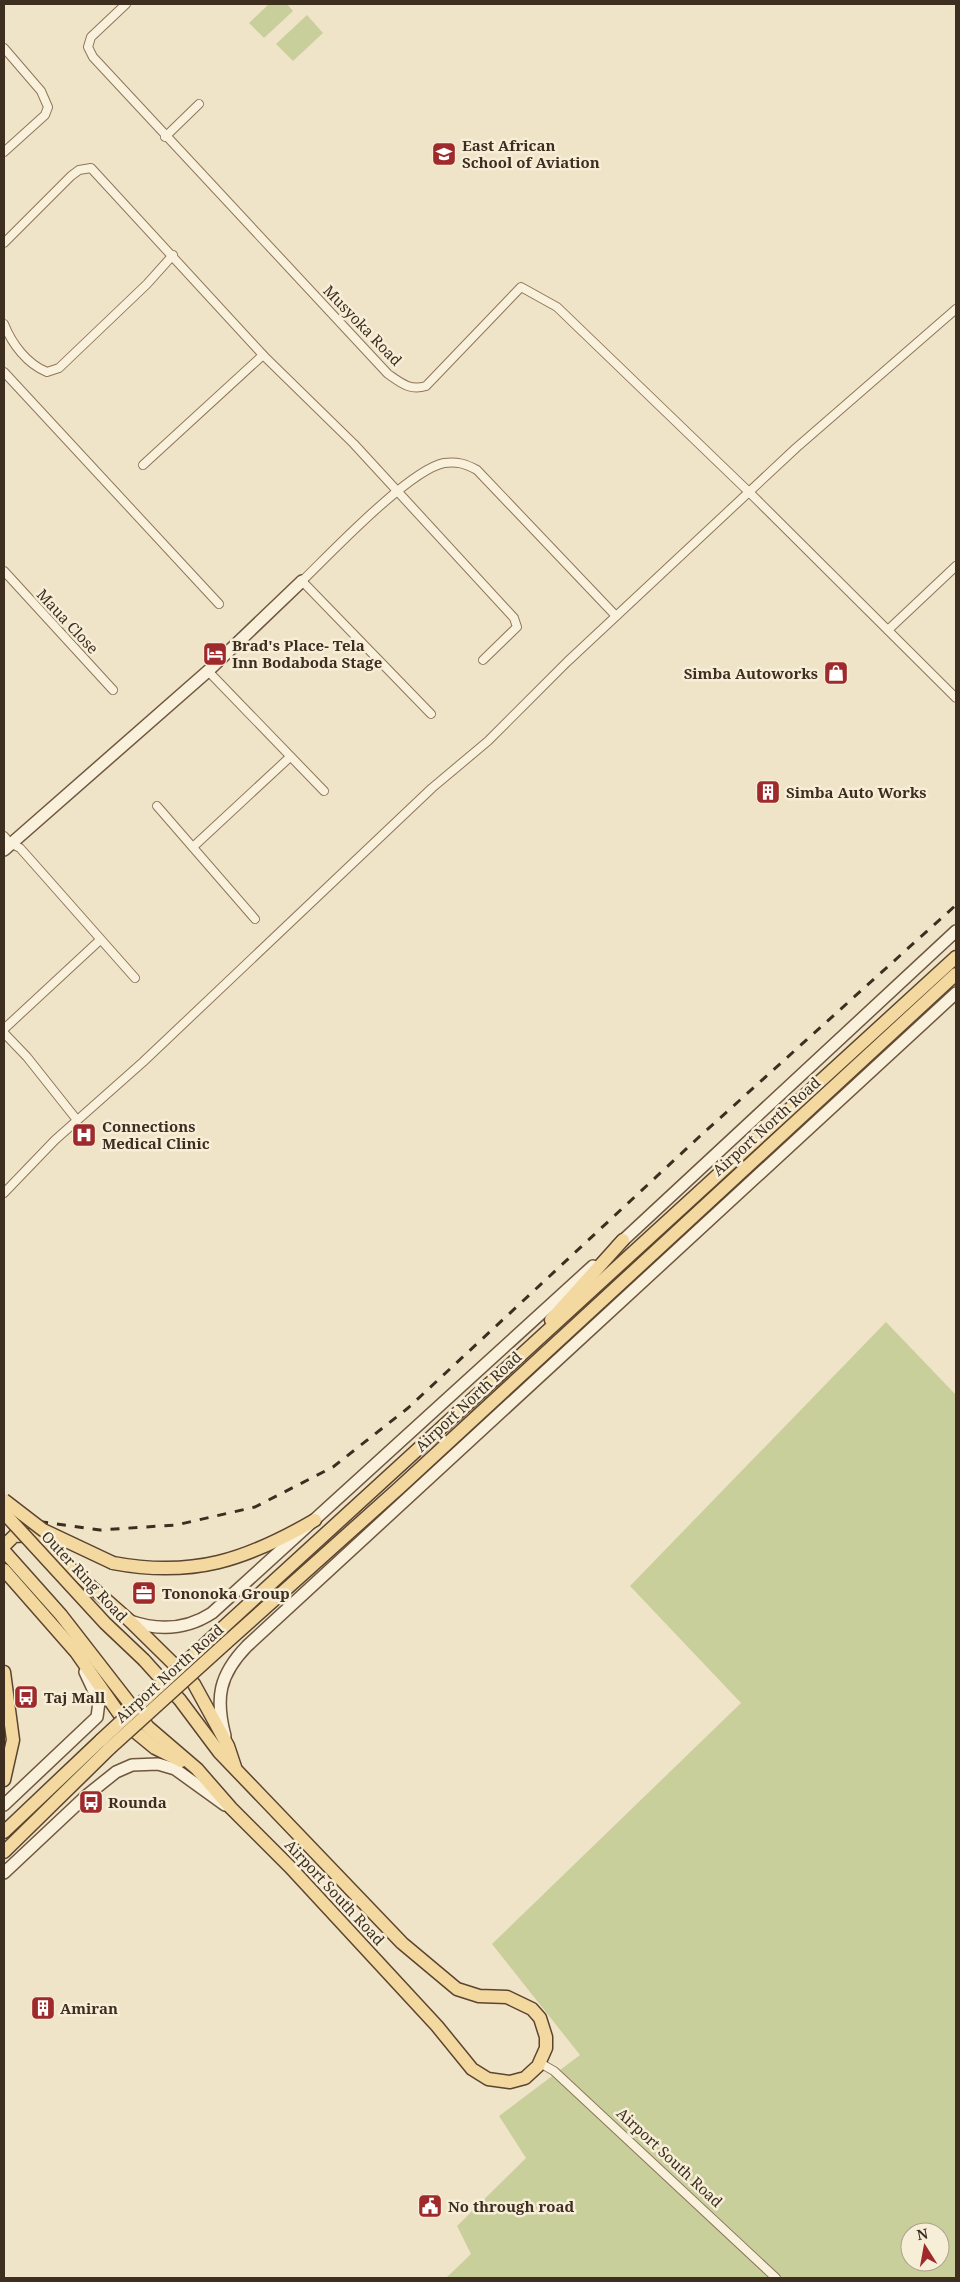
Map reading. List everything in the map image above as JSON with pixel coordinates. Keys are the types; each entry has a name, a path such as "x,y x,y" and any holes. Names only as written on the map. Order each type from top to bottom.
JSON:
{"main road":[{"path":"6,843 208,671 302,581"},
{"name":"Airport North Road","path":"130,1621 165,1628 184,1626 201,1620 236,1593 623,1240 956,931"},
{"name":"Airport North Road","path":"4,1832 101,1740 956,957"},
{"name":"Airport North Road","path":"4,1852 110,1748 398,1488 956,974"},
{"name":"Airport North Road","path":"228,1746 222,1724 220,1700 223,1680 232,1661 626,1295 956,993"},
{"path":"531,1346 561,1307 623,1240"},
{"path":"4,1500 43,1530 113,1563 138,1568 170,1569 208,1565 262,1548 314,1520"},
{"name":"Outer Ring Road","path":"4,1513 105,1623 144,1660"},
{"path":"4,1546 14,1536 33,1535 130,1621 194,1684 228,1746 236,1770"},
{"name":"Airport South Road","path":"4,1551 61,1615 148,1727 196,1769 231,1808 290,1867 437,2026 472,2069 488,2079 499,2082 517,2081 536,2068 546,2048 546,2037 540,2018 532,2009 507,1997 467,1994 442,1977 402,1943 366,1908 219,1752 180,1700 144,1660"},
{"path":"4,1570 76,1652 127,1726 155,1748 196,1769"},
{"name":"Airport North Road","path":"4,1805 96,1717 99,1702 76,1652"},
{"path":"4,1672 12,1740 4,1780"},
{"path":"4,1873 94,1790 116,1772 132,1765 158,1764 175,1769 231,1808"}],"street":[{"name":"Musyoka Road","path":"126,4 91,37 88,47 93,57 165,137 388,374 406,387 418,388 426,386 521,287 557,307 749,492"},
{"path":"4,48 41,91 48,107 45,115 4,152"},
{"path":"165,137 199,104"},
{"path":"4,243 71,176 79,170 91,168 263,355 354,444 499,603 503,604 518,623 515,630 483,660"},
{"path":"4,324 9,336 34,366 47,372 59,368 147,284 173,255"},
{"path":"4,1193 25,1169 77,1120 143,1062 432,788 488,741 567,662 796,448 956,309"},
{"path":"143,465 263,355"},
{"path":"4,372 219,604"},
{"path":"431,714 302,581 397,491 434,466 443,463 466,464 477,470 616,616"},
{"path":"749,492 956,698"},
{"path":"888,630 956,566"},
{"name":"Maua Close","path":"4,571 113,690"},
{"path":"208,671 324,791"},
{"path":"193,847 290,757"},
{"path":"157,806 255,919"},
{"path":"6,843 25,854 135,978"},
{"path":"4,1029 100,940"},
{"path":"4,1033 77,1120"},
{"name":"Airport South Road","path":"536,2068 554,2071 776,2278"}],"green space":[{"path":"269,4 287,4 293,11 264,38 249,23"},
{"path":"307,15 323,33 293,61 276,44"},
{"path":"886,1322 956,1395 956,2278 446,2278 471,2254 457,2226 526,2158 499,2116 580,2055 492,1944 741,1703 630,1586"}],"railway":[{"path":"4,1514 21,1519 100,1530 176,1525 255,1507 333,1467 408,1408 699,1137 956,905"}],"place":[{"name":"East African School of Aviation","path":"444,154"},
{"name":"Brad's Place- Tela Inn Bodaboda Stage","path":"215,654"},
{"name":"Simba Autoworks","path":"836,673"},
{"name":"Simba Auto Works","path":"768,792"},
{"name":"Connections Medical Clinic","path":"84,1135"},
{"name":"Tononoka Group","path":"144,1593"},
{"name":"Taj Mall","path":"26,1697"},
{"name":"Rounda","path":"91,1802"},
{"name":"Amiran","path":"43,2008"},
{"name":"No through road","path":"430,2206"}]}
